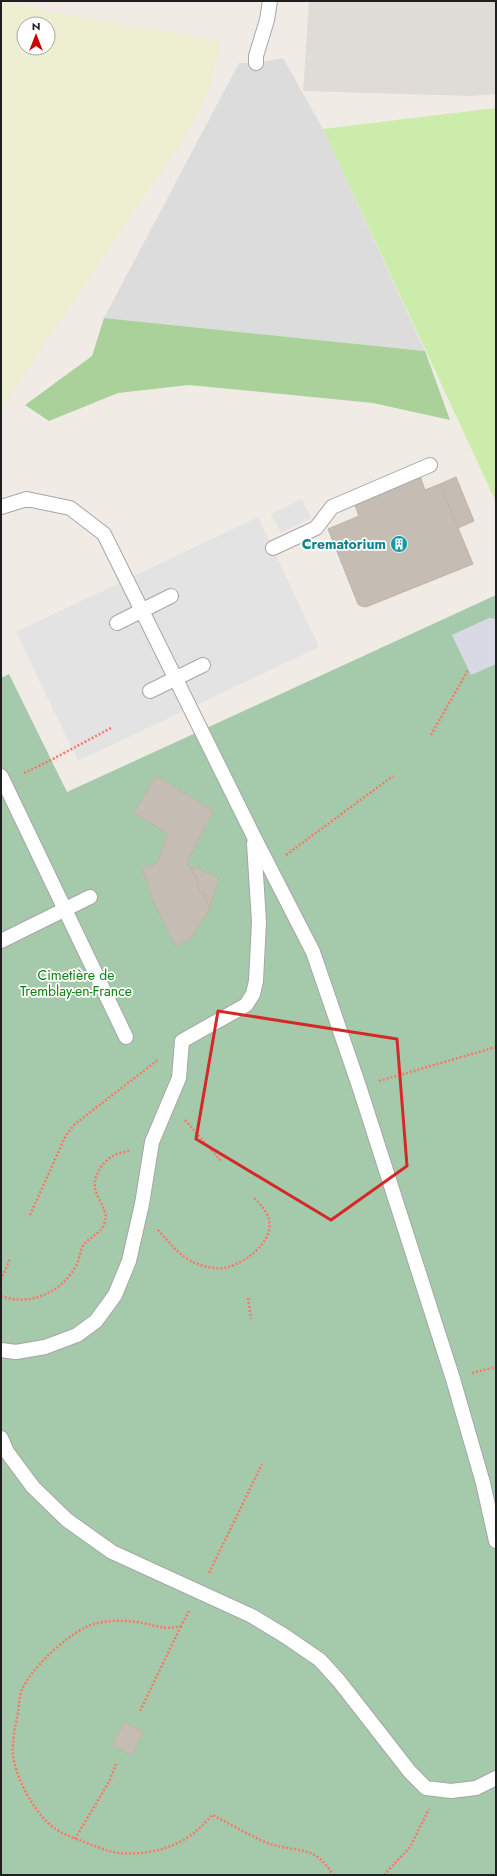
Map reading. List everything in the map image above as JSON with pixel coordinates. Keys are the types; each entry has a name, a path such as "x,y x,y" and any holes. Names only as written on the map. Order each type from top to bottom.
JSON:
{"lane":[{"path":"256,63 256,56 267,20 270,1"},
{"path":"273,548 316,528 332,507 430,465"},
{"path":"1,506 27,498 70,508 104,534 128,579 254,837 313,952 359,1086 453,1379 483,1483 496,1541"},
{"path":"117,623 171,596"},
{"path":"150,691 202,665"},
{"path":"2,781 126,1037"},
{"path":"1,1350 16,1352 45,1347 77,1335 96,1321 115,1295 129,1261 141,1210 152,1142 179,1078 182,1041 246,1005 253,994 256,981 259,922 254,837"},
{"path":"1,941 90,897"},
{"path":"1,1438 7,1452 33,1487 67,1520 112,1552 252,1616 320,1660 339,1681 410,1772 426,1788 438,1791 476,1788 496,1778"}],"path":[{"path":"431,735 468,670"},
{"path":"2,781 51,760 111,728"},
{"path":"269,867 393,776"},
{"path":"30,1216 66,1135 70,1130 182,1041"},
{"path":"359,1086 496,1047"},
{"path":"169,1103 222,1162"},
{"path":"1,1296 18,1300 31,1299 42,1296 63,1284 77,1264 84,1244 98,1234 105,1221 105,1216 95,1191 94,1182 98,1171 107,1160 116,1154 151,1149"},
{"path":"141,1210 179,1253 194,1262 209,1267 226,1268 238,1264 262,1245 267,1235 269,1225 267,1214 253,1197"},
{"path":"1,1280 10,1259"},
{"path":"248,1298 251,1319"},
{"path":"140,1711 262,1464"},
{"path":"181,1626 170,1629 125,1621 104,1622 87,1627 64,1640 47,1657 30,1677 21,1692 15,1729 14,1755 19,1775 30,1798 48,1822 70,1837 110,1852 128,1854 159,1850 184,1839 195,1832 212,1815 271,1844 311,1853 320,1858 333,1875"},
{"path":"75,1839 110,1780 116,1764"},
{"path":"384,1875 410,1847 438,1791"}],"highlighted area":[{"path":"218,1011 397,1039 407,1166 331,1220 196,1139"}],"shaded area":[{"path":"309,1 496,1 496,94 472,96 303,91"},
{"path":"283,58 323,129 425,351 104,318 239,63 256,63"},
{"path":"302,499 311,518 281,533 271,514"},
{"path":"258,517 319,647 78,761 16,632"},
{"path":"489,618 496,619 496,664 471,675 452,635"}],"green space":[{"path":"1,1 98,21 220,41 210,87 186,135 1,408"},
{"path":"496,108 496,502 323,129"},
{"path":"104,318 425,351 450,420 373,403 189,385 118,393 49,421 25,405 92,356"},
{"name":"Cimetière de Tremblay-en-France","path":"496,595 496,1875 1,1875 1,678 9,674 67,792"}],"building":[{"name":"Crematorium","path":"420,476 425,490 440,484 473,564 366,607 361,606 358,604 328,529 359,516 354,503"},
{"path":"456,477 474,521 458,528 440,484"},
{"path":"156,776 214,811 187,863 199,884 197,885 200,893 203,891 210,908 190,939 176,946 155,905 142,868 157,863 168,833 134,813"},
{"path":"191,866 219,878 210,908 203,891 200,893 197,885 199,884"},
{"path":"124,1722 143,1732 132,1755 113,1745"}],"place":[{"name":"Crematorium","path":"399,544"}]}
